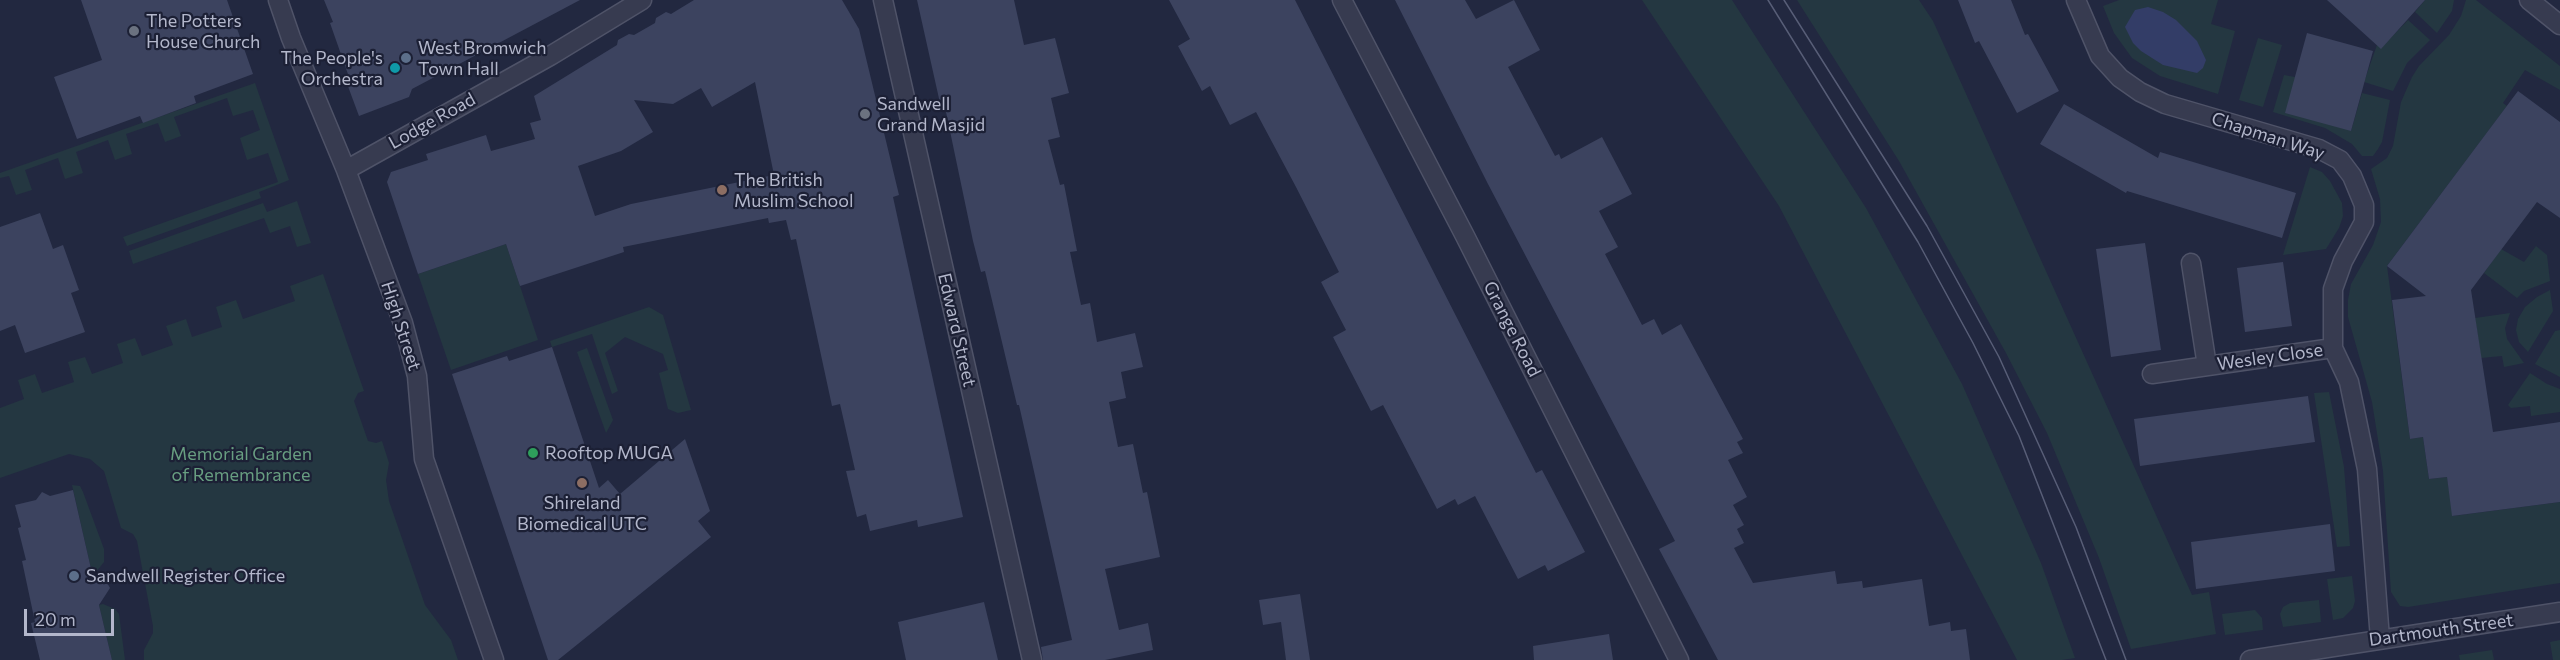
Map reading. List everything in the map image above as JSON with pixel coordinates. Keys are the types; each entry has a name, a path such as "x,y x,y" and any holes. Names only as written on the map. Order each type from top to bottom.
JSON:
{"street":[{"name":"High Street","path":"278,0 291,38 346,170 403,323 417,376 424,459 494,660"},
{"name":"Lodge Road","path":"346,170 550,56 642,0"},
{"name":"Edward Street","path":"883,0 898,58 928,202 1032,660"},
{"name":"Grange Road","path":"1342,0 1465,236 1679,660"},
{"name":"Chapman Way","path":"2076,0 2100,56 2120,78 2140,92 2165,104 2319,149 2340,160 2352,176 2364,205 2364,222 2343,261 2332,289 2333,348 2349,382 2367,469 2380,639"},
{"path":"2529,0 2560,25"},
{"name":"Wesley Close","path":"2191,263 2207,366"},
{"name":"Wesley Close","path":"2152,374 2333,348"},
{"name":"Dartmouth Street","path":"2250,660 2560,612"}],"green space":[{"path":"1642,0 1732,0 1866,208 1962,384 2041,563 2075,658 2017,660 1779,206"},
{"path":"1797,0 1919,0 1933,21 2192,595 2209,592 2216,634 2131,649 2099,558 2047,433 2006,353 1899,161"},
{"path":"2119,0 2218,0 2211,24 2235,31 2218,94 2160,76 2132,58 2114,33 2103,6"},
{"path":"2425,0 2454,0 2452,11 2437,33 2415,12"},
{"path":"2466,0 2476,0 2560,66 2560,90 2525,70 2503,103 2507,106 2387,266 2410,439 2423,437 2429,479 2447,477 2453,516 2560,502 2560,583 2408,607 2400,606 2391,592 2383,471 2372,402 2348,317 2348,300 2351,284 2373,245 2381,222 2380,199 2371,169 2387,158 2393,146 2401,102 2412,77 2419,66 2449,35 2461,16"},
{"path":"2408,20 2430,40 2407,63 2393,91 2364,82 2377,45 2381,48"},
{"path":"2258,38 2282,45 2263,107 2239,100"},
{"path":"2284,75 2295,77 2351,131 2362,93 2390,100 2382,142 2373,156 2362,156 2352,144 2325,128 2273,112"},
{"path":"255,83 289,180 259,192 261,198 127,246 123,237 278,182 268,153 247,160 240,138 260,130 253,110 233,116 227,98 174,117 181,136 165,142 158,123 126,134 132,154 115,160 108,140 76,152 83,173 65,179 58,158 25,170 32,190 16,195 9,176 0,178 0,173"},
{"path":"2310,167 2322,172 2330,181 2342,203 2343,216 2339,228 2326,249 2283,255"},
{"path":"297,201 311,243 297,247 290,226 270,233 264,218 133,264 129,251 263,203 267,212"},
{"path":"506,244 538,340 451,370 418,274"},
{"path":"2536,246 2547,255 2550,281 2524,291 2517,298 2484,273 2501,249 2524,262"},
{"name":"Memorial Garden of Remembrance","path":"323,274 364,391 358,393 354,401 368,441 376,443 382,441 389,463 386,480 389,501 425,605 451,640 458,660 144,660 144,650 153,633 153,626 137,541 133,534 121,528 104,471 90,459 69,454 0,478 0,408 24,399 18,380 35,374 42,393 74,382 68,362 85,357 92,374 123,363 117,344 135,338 142,356 173,345 166,326 186,319 192,337 222,327 216,307 236,300 243,319 295,301 290,286"},
{"path":"2550,290 2553,311 2528,352 2519,342 2516,330 2518,319 2525,307"},
{"path":"649,307 663,315 691,410 678,413 668,409 659,373 668,370 663,354 625,337 605,353 618,391 612,394 592,334 552,347 550,341"},
{"path":"2510,313 2505,328 2507,339 2524,363 2504,367 2502,356 2481,358 2475,318"},
{"path":"2560,330 2560,377 2535,364 2555,331"},
{"path":"587,348 613,420 606,433 577,352"},
{"path":"2530,373 2560,389 2560,412 2531,416 2530,406 2511,408 2508,405"},
{"path":"2329,392 2344,467 2350,546 2337,547 2314,393"},
{"path":"72,485 80,486 83,492 104,549 104,562 96,572 92,573"},
{"path":"2352,576 2355,601 2353,608 2343,618 2333,620 2327,579"},
{"path":"2319,600 2321,622 2283,627 2280,614 2283,607 2290,603"},
{"path":"103,604 115,609 119,614 125,660 112,660 99,605"},
{"path":"2255,610 2262,618 2263,630 2225,635 2222,614"},
{"path":"2560,640 2560,660 2553,660 2550,642"},
{"path":"2492,650 2494,660 2460,660 2459,655"}],"water":[{"path":"2148,7 2176,20 2197,41 2206,60 2203,68 2197,73 2163,65 2133,43 2125,27 2135,10"}],"building":[{"path":"81,0 227,0 253,74 194,96 196,103 143,123 140,116 77,139 54,77 102,60"},
{"name":"West Bromwich Town Hall","path":"324,0 580,0 412,89 409,97 359,116 346,81 350,80"},
{"path":"694,0 842,0 859,29 899,195 893,197 963,517 918,527 917,520 870,531 866,514 857,517 846,471 855,470 840,404 832,406 796,239 791,240 786,220 769,223 768,218 623,247 624,252 520,286 506,244 418,274 387,182 391,172 428,160 426,154 486,135 491,151 535,139 530,123 541,120 534,96 617,45 618,40 629,34 634,35 655,23 656,18 666,12 671,14","holes":["755,82 774,175 631,204 595,216 578,166 621,151 653,132 634,100 673,104 701,88 712,107"]},
{"path":"917,0 1014,0 1024,45 1055,38 1069,93 1051,98 1060,137 1048,140 1060,185 1064,184 1077,251 1070,252 1081,305 1090,303 1097,342 1135,333 1143,367 1121,372 1126,398 1109,402 1118,447 1133,444 1143,493 1147,492 1160,557 1105,569 1119,630 1148,623 1153,650 1105,660 1043,660 1041,647 1072,640 1019,405 1017,405 985,271 981,272 973,241 946,112 942,112"},
{"path":"1169,0 1295,0 1536,473 1542,470 1585,552 1548,571 1545,565 1518,579 1475,496 1458,505 1455,499 1437,509 1383,405 1371,411 1333,337 1346,330 1321,282 1339,272 1296,187 1256,112 1230,125 1210,86 1202,91 1178,46 1190,39"},
{"path":"1395,0 1465,0 1476,19 1514,0 1540,50 1508,67 1555,156 1559,154 1561,159 1602,137 1632,194 1599,211 1618,247 1605,254 1642,325 1654,319 1662,335 1681,324 1743,439 1737,442 1743,453 1728,460 1747,497 1733,505 1744,525 1737,529 1744,543 1734,548 1753,583 1835,571 1837,584 1862,581 1863,588 1922,579 1929,626 1950,622 1951,631 1966,629 1970,660 1718,660 1659,549 1675,541 1488,184"},
{"path":"1958,0 2011,0 2025,35 2028,34 2059,91 2017,113 1979,41 1975,43"},
{"path":"2327,0 2425,0 2381,49"},
{"path":"2307,33 2373,51 2351,131 2285,113"},
{"path":"2518,91 2560,122 2560,218 2537,202 2471,290 2493,432 2560,422 2560,502 2452,516 2447,477 2429,479 2423,437 2410,439 2392,300 2426,296 2387,266"},
{"path":"2064,104 2158,158 2160,152 2296,193 2282,238 2127,191 2126,193 2040,144"},
{"path":"40,213 53,249 63,245 79,290 71,293 85,332 25,353 15,325 0,331 0,227"},
{"path":"2145,243 2161,350 2111,357 2096,249"},
{"path":"2283,262 2292,326 2245,332 2237,268"},
{"name":"Shireland Biomedical UTC","path":"552,347 599,488 608,480 620,494 685,439 710,511 698,521 711,537 558,660 548,660 452,374 507,356 509,361"},
{"path":"2308,396 2315,442 2140,466 2134,419"},
{"name":"Sandwell Register Office","path":"73,490 92,573 105,579 110,588 99,605 112,660 40,660 31,623 35,622 22,561 26,560 15,505 36,500 42,492 50,496"},
{"path":"2330,524 2335,571 2196,589 2191,542"},
{"path":"1300,594 1310,660 1286,660 1281,622 1263,625 1259,600"},
{"path":"984,602 998,660 906,660 898,622"},
{"path":"1609,634 1613,660 1534,660 1533,646"}],"tram line":[{"path":"1768,0 1918,242 1973,343 2019,436 2106,660"},
{"path":"1784,0 1927,226 1999,357 2076,527 2126,660"}],"place":[{"name":"The Potters House Church","path":"134,31"},
{"name":"West Bromwich Town Hall","path":"406,58"},
{"name":"The People's Orchestra","path":"395,68"},
{"name":"Sandwell Grand Masjid","path":"865,114"},
{"name":"The British Muslim School","path":"722,190"},
{"name":"Rooftop MUGA","path":"533,453"},
{"name":"Shireland Biomedical UTC","path":"582,483"},
{"name":"Sandwell Register Office","path":"74,576"}]}
